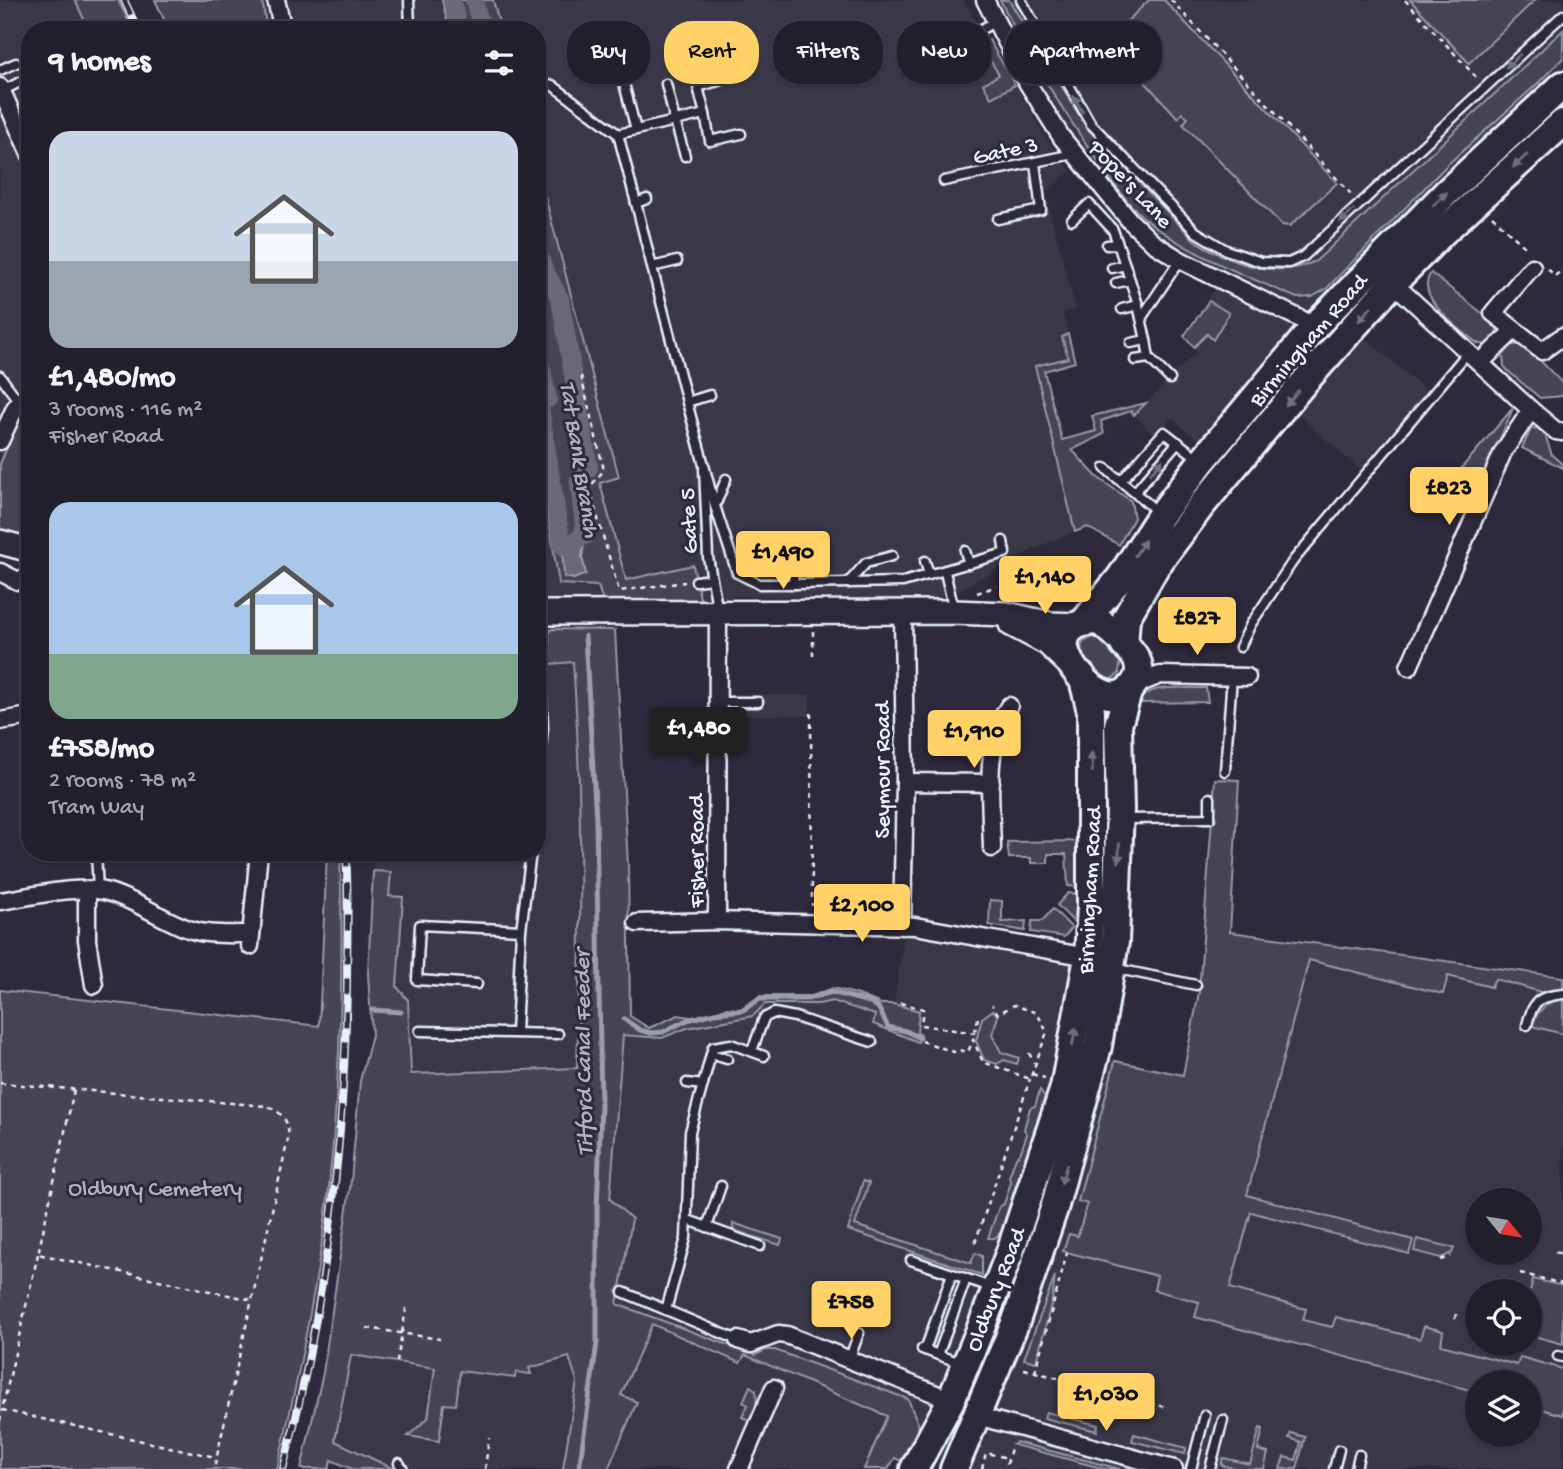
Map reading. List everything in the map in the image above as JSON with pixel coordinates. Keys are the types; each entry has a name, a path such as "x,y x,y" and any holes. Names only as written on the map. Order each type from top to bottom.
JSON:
{"main road":[{"name":"Birmingham Road","path":"1064,1097 1100,962 1093,866 1091,711 1077,672 1067,659 1065,643 1068,634 1120,578 1161,515 1202,461 1315,326 1373,264 1563,85"},
{"name":"Birmingham Road","path":"1100,962 1115,942 1120,819 1118,725 1130,670 1126,618 1142,587 1201,506 1393,283 1477,199 1563,123"},
{"path":"1373,264 1393,283"},
{"path":"1315,326 1336,346"},
{"path":"1077,672 1102,695 1114,696 1130,670 1106,625 1097,621 1080,624"},
{"name":"Oldbury Road","path":"914,1469 951,1400 995,1289 1064,1097"},
{"name":"Oldbury Road","path":"954,1469 1016,1321 1054,1209 1064,1097"},
{"path":"928,1469 966,1414 977,1416"}],"street":[{"path":"276,0 281,21"},
{"name":"Pope's Lane","path":"985,0 1028,84 1073,154 1130,221 1153,243 1180,260 1315,326"},
{"path":"1,89 21,132"},
{"path":"1537,263 1493,313 1542,351 1563,336"},
{"path":"1393,283 1531,410 1556,431 1563,432"},
{"path":"1475,356 1514,330"},
{"path":"0,441 21,405"},
{"path":"1409,667 1503,452 1531,410"},
{"path":"0,542 21,548"},
{"path":"0,572 18,581 21,580"},
{"path":"546,614 954,612 1006,614 1049,624 1080,624"},
{"name":"Fisher Road","path":"717,921 718,613"},
{"name":"Seymour Road","path":"902,926 905,782 903,613"},
{"path":"985,614 1031,633 1047,643 1077,672"},
{"path":"1130,670 1160,675 1240,677"},
{"path":"1130,670 1160,675"},
{"path":"992,848 991,783 996,730 1009,706"},
{"path":"0,721 21,718"},
{"path":"905,782 991,783"},
{"path":"0,901 93,890 122,897 184,928 251,940 258,861"},
{"path":"93,890 87,940 94,985"},
{"path":"638,923 717,921 915,926 1100,962"},
{"path":"738,1340 751,1344 778,1334 787,1335 951,1400"},
{"path":"740,1469 774,1388"},
{"path":"977,1416 1149,1466 1174,1469"}],"lane":[{"path":"409,0 410,21"},
{"path":"1021,0 1091,124 1196,232 1208,241 1261,262 1289,263 1304,256 1563,15"},
{"path":"991,24 996,21"},
{"path":"0,70 16,63"},
{"path":"1,89 21,81"},
{"path":"624,84 636,130"},
{"path":"666,84 685,156"},
{"path":"706,84 698,86 711,145 741,134"},
{"path":"552,85 618,134 704,469 737,573 759,584 903,582 1005,553 1003,541"},
{"path":"618,134 705,114"},
{"name":"Gate 3","path":"944,181 1073,154"},
{"path":"998,219 1041,210 1034,163"},
{"path":"636,203 648,199"},
{"path":"1072,220 1088,204 1113,230 1142,317 1149,358 1170,379"},
{"path":"1107,245 1118,244"},
{"path":"1142,317 1180,260"},
{"path":"652,267 677,261"},
{"path":"1112,268 1125,265"},
{"path":"1116,283 1130,280"},
{"path":"1122,309 1138,305"},
{"path":"1131,343 1146,340"},
{"path":"1240,647 1251,624 1293,561 1475,356"},
{"path":"1135,360 1149,358"},
{"path":"0,376 21,394"},
{"path":"687,402 710,396"},
{"path":"1121,481 1164,432 1202,461"},
{"path":"1135,492 1178,442"},
{"path":"1105,468 1161,515"},
{"name":"Gate 5","path":"704,469 711,579 718,613"},
{"path":"715,506 726,479"},
{"path":"965,551 969,564"},
{"path":"848,583 866,563 892,556"},
{"path":"788,558 795,584"},
{"path":"925,561 929,575"},
{"path":"944,572 954,612"},
{"path":"696,581 711,579"},
{"path":"1225,771 1240,677"},
{"path":"718,702 758,702"},
{"path":"1120,819 1210,818 1210,798"},
{"path":"93,890 95,861"},
{"path":"516,1033 521,930 530,861"},
{"path":"477,984 417,981 420,925 521,930"},
{"path":"1100,962 1196,985"},
{"path":"1527,1025 1534,1003 1545,996 1563,994"},
{"path":"752,1051 764,1018 774,1013 872,1042"},
{"path":"420,1031 558,1034"},
{"path":"666,1310 686,1238 690,1132 713,1047 731,1044 764,1056"},
{"path":"711,1054 727,1059"},
{"path":"687,1083 703,1085"},
{"path":"707,1227 721,1186"},
{"path":"688,1220 760,1246"},
{"path":"911,1260 995,1289"},
{"path":"952,1274 922,1349 965,1365"},
{"path":"938,1355 966,1279"},
{"path":"623,1292 738,1340"},
{"path":"849,1360 859,1334"},
{"path":"1191,1469 1205,1415"},
{"path":"1210,1469 1223,1420"},
{"path":"1334,1469 1339,1450"},
{"path":"1356,1469 1359,1455"}],"path":[{"path":"1171,0 1360,204"},
{"path":"1405,0 1485,87"},
{"path":"1488,211 1537,263 1555,276 1563,269"},
{"path":"581,376 604,470 589,488 619,591 696,581"},
{"path":"813,625 813,659"},
{"path":"811,713 812,909"},
{"path":"900,1003 923,1009 921,1025 975,1033"},
{"path":"975,1243 1047,1031 1037,1013 1014,1005 998,1014 992,1005"},
{"path":"922,1041 954,1052 968,1052 978,1018"},
{"path":"973,1041 986,1065 1030,1079"},
{"path":"1029,1053 1035,1064"},
{"path":"1032,1074 1064,1097"},
{"path":"0,1083 266,1106 275,1109 285,1118 289,1131 288,1139 214,1469"},
{"path":"0,1421 74,1090"},
{"path":"1555,1252 1563,1254"},
{"path":"1035,1372 1067,1253"},
{"path":"38,1254 252,1300"},
{"path":"1441,1260 1451,1256"},
{"path":"1520,1273 1563,1284"},
{"path":"397,1362 407,1303"},
{"path":"1455,1319 1457,1310"},
{"path":"367,1328 440,1339"},
{"path":"1024,1369 1169,1408"},
{"path":"0,1393 6,1394"},
{"path":"2,1410 217,1457"},
{"path":"1007,1464 1014,1437"},
{"path":"485,1469 489,1438"},
{"path":"982,1469 986,1452 1008,1458"}],"shaded area":[{"path":"0,0 94,0 104,21 21,21 21,548 0,542"},
{"path":"262,0 442,0 447,21 266,21"},
{"path":"493,0 964,0 975,21 897,21 897,84 991,84 991,43 1005,67 1005,84 1015,84 1045,136 1071,171 1045,193 1076,309 1063,313 1075,362 1044,371 1086,527 1034,549 950,595 931,599 735,596 701,603 692,565 626,581 600,483 618,477 546,201 546,21 499,21"},
{"path":"985,0 1563,0 1563,104 1472,184 1342,318 1427,391 1360,470 1278,396 1221,461 1172,418 1154,435 1134,415 1197,351 1184,336 1220,280 1180,260 1073,154 1033,84 1162,84 1162,21 1005,21 1005,35"},
{"path":"546,493 549,509 598,586 604,604 546,601"},
{"path":"546,631 549,631 550,664 573,662 582,837 577,1068 387,1075 381,989 391,872 373,871 372,861 546,861"},
{"path":"718,695 810,695 809,716 718,715"},
{"path":"915,926 1103,960 1090,1054 1183,1075 1199,992 1205,929 1563,977 1563,1469 936,1469 946,1440 919,1426 901,1461 895,1458 888,1469 596,1469 602,1297 623,1035 662,1038 687,1028 753,1016 765,1004 819,1004 833,1001 876,1015 873,1024 917,1033 919,1011 894,1004 903,941"},
{"path":"568,1093 570,1361 577,1381 563,1469 352,1469 331,1460 363,1293"}],"green space":[{"path":"75,0 118,0 128,21 85,21"},
{"path":"155,0 262,0 266,21 165,21"},
{"path":"442,0 493,0 499,21 447,21"},
{"path":"1000,0 1009,0 1022,21 1012,21"},
{"path":"1149,0 1164,0 1337,183 1290,226 1282,225 1183,124 1188,118 1182,113 1178,118 1147,84 1162,84 1162,21 1127,21"},
{"path":"1410,0 1535,0 1469,63"},
{"path":"1563,30 1563,58 1448,164 1326,289 1312,297 1297,298 1240,273 1183,245 1149,222 1118,189 1048,84 1060,84 1087,128 1194,240 1238,262 1269,269 1285,269 1316,261"},
{"path":"991,43 1005,68 1005,84 1015,85 991,98 983,84 991,84 991,80 999,75 991,61"},
{"path":"546,200 619,477 600,483 626,580 693,565 701,603 604,604 598,586 559,584 546,502"},
{"path":"1431,273 1496,324 1496,334 1491,342 1485,345 1477,343 1441,312 1428,292 1427,282"},
{"path":"1209,301 1229,313 1213,340 1207,334 1194,347 1184,336"},
{"path":"1068,334 1075,362 1044,371 1062,440 1096,431 1092,416 1146,403 1134,415 1131,411 1101,421 1104,434 1072,450 1097,477 1131,501 1134,518 1119,545 1087,527 1075,532 1035,366 1068,358 1062,337"},
{"path":"1512,345 1524,346 1537,357 1563,384 1563,396 1540,398 1508,371 1504,366 1503,355"},
{"path":"1513,408 1479,490 1453,478"},
{"path":"21,419 21,540 0,534 0,464"},
{"path":"1537,428 1545,435 1552,455 1563,468 1522,448 1531,429"},
{"path":"615,630 628,865 630,1016 649,1028 678,1015 696,1018 726,1008 740,1009 760,996 812,996 833,988 881,1004 894,1004 919,1011 917,1033 921,1035 918,1042 873,1024 875,1015 833,1001 819,1004 765,1004 753,1016 687,1028 662,1038 623,1035 610,1199 632,1219 617,1304 755,1355 766,1350 775,1350 908,1399 919,1426 901,1461 895,1458 888,1469 864,1469 887,1416 745,1355 740,1363 652,1324 621,1395 637,1402 608,1469 563,1469 577,1381 569,1357 529,1368 531,1374 516,1372 515,1378 460,1371 456,1405 444,1404 439,1441 408,1436 428,1418 435,1368 351,1355 335,1441 394,1469 352,1469 331,1460 329,1469 301,1469 323,1373 351,1181 360,1081 372,1035 368,974 373,871 391,872 389,896 403,897 397,987 408,1000 411,1074 577,1068 580,865 576,713 573,662 550,664 549,631"},
{"path":"1093,637 1101,639 1120,663 1119,674 1108,681 1101,680 1081,653 1083,642"},
{"path":"1206,688 1208,702 1137,703 1142,696 1158,689"},
{"path":"1215,779 1239,780 1230,932 1563,977 1563,990 1541,992 1495,979 1491,987 1448,976 1443,994 1309,960 1247,1195 1413,1240 1409,1254 1251,1212 1230,1288 1306,1309 1303,1320 1332,1327 1336,1317 1420,1339 1424,1326 1443,1331 1441,1345 1465,1351 1465,1356 1483,1356 1517,1365 1520,1357 1563,1369 1563,1415 1542,1409 1542,1370 1465,1370 1465,1389 1195,1317 1199,1302 1154,1290 1157,1276 1063,1251 1069,1234 1078,1236 1087,1204 1078,1201 1115,1061 1183,1075 1199,992"},
{"path":"1078,841 1079,887 1068,886 1066,854 1048,854 1048,863 1031,863 1031,858 1009,858 1007,842"},
{"name":"Oldbury Cemetery","path":"327,861 340,861 340,1025 328,1197 313,1300 277,1469 0,1469 0,990 319,1026"},
{"path":"1068,893 1079,894 1079,921 1076,924 1057,905"},
{"path":"990,900 1002,901 1002,922 1026,921 1025,931 989,925"},
{"path":"1053,909 1072,928 1064,937 1031,932 1032,921 1042,921"},
{"path":"1563,998 1563,1034 1532,1026 1543,1008"},
{"path":"993,1010 998,1016 992,1035 1001,1052 1019,1058 1017,1064 1004,1060 997,1064 984,1060 976,1041 982,1018"},
{"path":"1040,1090 1045,1097 1002,1231 995,1238 988,1238 999,1207 1004,1204 1011,1182 1009,1177 1027,1134 1024,1129 1030,1108 1035,1106"},
{"path":"863,1181 869,1183 855,1225 971,1263 975,1253 982,1256 982,1275 848,1230"},
{"path":"733,1223 782,1239 780,1245 733,1230"},
{"path":"1417,1239 1454,1248 1452,1253 1441,1258 1414,1251"},
{"path":"1055,1276 1052,1301 1036,1362 1024,1359"},
{"path":"1542,1281 1563,1286 1563,1344 1542,1338"},
{"path":"750,1386 756,1390 757,1398 750,1421 742,1417 748,1405 743,1402"},
{"path":"1046,1412 1098,1425 1097,1431 1044,1418"},
{"path":"1260,1428 1263,1429 1258,1450 1268,1453 1264,1469 1237,1469 1221,1465 1223,1458 1250,1464"},
{"path":"1291,1433 1305,1437 1297,1469 1280,1469 1284,1457 1296,1460 1301,1442 1289,1438"},
{"path":"1134,1434 1186,1448 1185,1454 1132,1441"},
{"path":"1016,1442 1120,1469 1105,1469 1014,1445"}],"water":[{"path":"585,536 582,557 586,574 574,579 564,577 562,546"}],"waterway":[{"path":"452,0 457,21"},
{"path":"474,0 480,21"},
{"path":"546,273 560,299 589,468 579,479 585,536 562,546 546,446"},
{"name":"Tat Bank Branch","path":"546,390 548,399"},
{"name":"Titford Canal Feeder","path":"579,1469 597,1343 597,1209 601,1105 596,819 585,636"},
{"path":"624,1019 640,1030 663,1032 687,1020 743,1010 760,999 807,999 832,992 869,1002 878,1007 888,1027 920,1038"},
{"path":"372,1010 401,1012"}],"railway":[{"path":"124,0 134,21"},
{"path":"283,1469 298,1410 321,1290 337,1168 347,985 346,861"}]}
